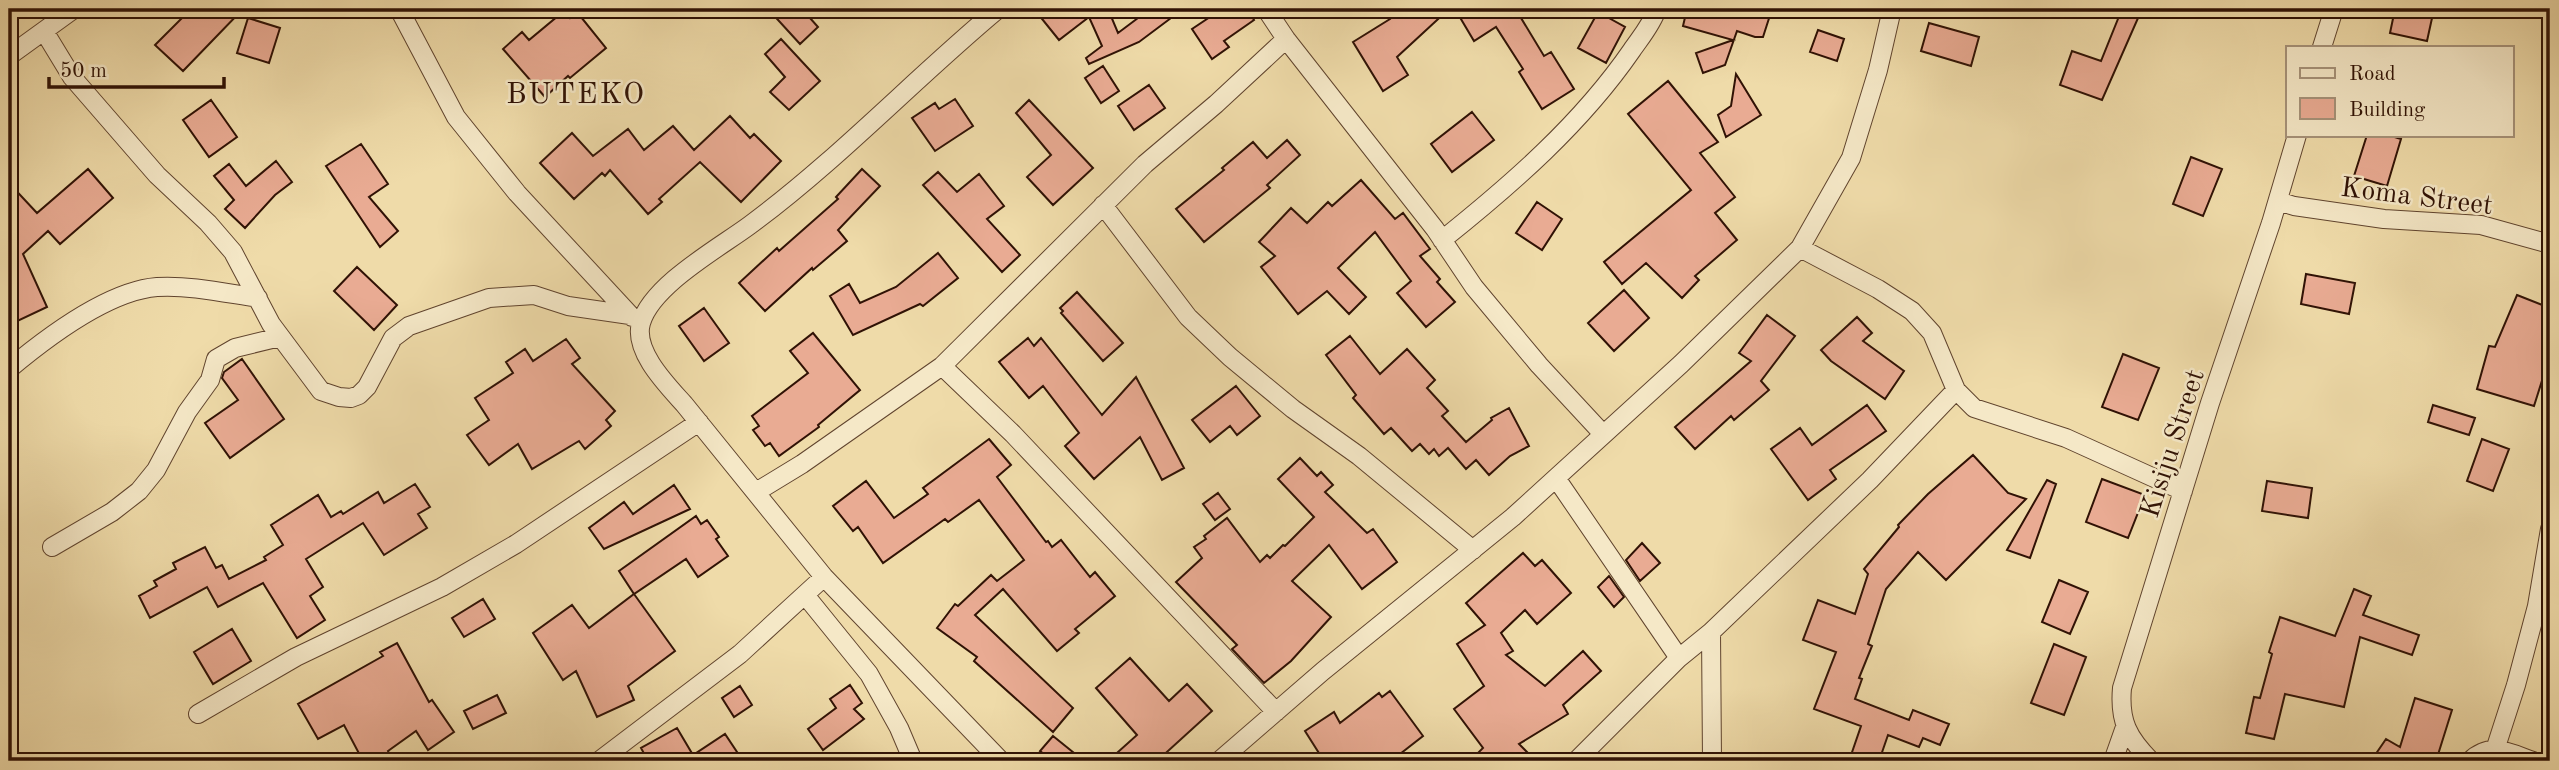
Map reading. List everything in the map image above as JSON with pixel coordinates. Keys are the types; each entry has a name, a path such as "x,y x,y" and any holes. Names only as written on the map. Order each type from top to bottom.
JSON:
{"street":[{"path":"9,56 74,9"},
{"path":"399,9 456,117 517,192 635,320 646,354 661,379 699,422 824,578 1001,761"},
{"path":"635,320 707,253 750,225 813,174 998,9"},
{"path":"1266,9 1286,39 1442,240 1474,287 1539,365 1603,435"},
{"path":"1442,240 1485,205 1572,125 1621,65 1654,18 1657,9"},
{"path":"1219,761 1556,478 1681,364 1800,248 1851,158 1878,70 1892,9"},
{"path":"2322,46 2333,9"},
{"path":"44,31 72,77 157,175 208,223 233,252 258,298 262,311 321,391 351,398 359,395 367,387 393,338 409,326 489,298 534,295 568,306 635,320"},
{"path":"756,492 802,464 942,366 1144,164 1216,104 1286,39"},
{"name":"Kisiju Street","path":"2151,761 2138,748 2125,727 2120,709 2122,688 2297,136"},
{"name":"Koma Street","path":"2278,201 2294,206 2384,219 2481,225 2550,244"},
{"path":"1103,205 1188,317 1230,357 1293,409 1359,456 1473,550"},
{"path":"1800,248 1878,289 1912,311 1932,334 1956,390 1974,408 2066,438 2183,491"},
{"path":"9,369 36,346 84,314 133,291 157,287 186,288 258,298"},
{"path":"52,547 112,512 139,491 156,470 187,412 210,380 216,359 235,348 280,337"},
{"path":"942,366 1013,434 1276,712"},
{"path":"1576,761 1679,659 1711,632 1870,480 1956,390"},
{"path":"198,713 296,657 463,575 516,544 699,422"},
{"path":"1556,478 1679,659"},
{"path":"2495,750 2537,606 2550,528"},
{"path":"599,761 740,654 824,578"},
{"path":"805,595 869,674 899,728 913,761"},
{"path":"1711,632 1712,761"},
{"path":"2113,761 2125,727"},
{"path":"2470,761 2479,752 2495,750 2533,761"}],"building":[{"path":"191,9 243,9 183,71 155,45"},
{"path":"768,9 802,9 818,27 800,44"},
{"path":"1034,9 1108,9 1118,33 1150,9 1183,9 1139,42 1089,64 1086,58 1102,46 1089,17 1059,40"},
{"path":"1222,9 1247,9 1254,20 1224,41 1229,47 1212,59 1192,29"},
{"path":"1401,9 1449,9 1397,57 1408,75 1383,91 1353,42"},
{"path":"1455,9 1525,9 1518,13 1544,56 1551,52 1574,89 1542,109 1519,72 1523,69 1496,27 1474,41"},
{"path":"1687,9 1772,9 1763,37 1737,31 1725,65 1703,73 1696,53 1733,40 1683,26"},
{"path":"2122,9 2142,9 2102,100 2060,85 2072,51 2101,61"},
{"path":"2395,9 2434,9 2427,41 2390,33"},
{"path":"564,11 570,18 577,12 606,48 545,97 503,49 522,32 529,40"},
{"path":"1598,12 1625,27 1606,63 1578,48"},
{"path":"248,18 280,28 269,63 237,53"},
{"path":"1929,23 1979,37 1971,66 1921,51"},
{"path":"1818,30 1844,39 1837,61 1810,52"},
{"path":"781,39 820,81 789,110 770,92 785,77 765,54"},
{"path":"1103,66 1119,91 1101,103 1085,78"},
{"path":"1736,74 1761,115 1726,137 1718,115 1731,106"},
{"path":"1668,81 1718,142 1700,153 1735,197 1715,213 1737,240 1695,276 1699,280 1682,298 1646,263 1622,284 1604,262 1691,190 1628,114"},
{"path":"1149,85 1165,108 1134,130 1118,106"},
{"path":"955,99 973,126 935,151 912,118 935,103 939,109"},
{"path":"211,100 237,137 209,157 183,120"},
{"path":"1029,100 1093,168 1053,205 1027,177 1051,155 1016,113"},
{"path":"1472,112 1494,140 1452,172 1431,144"},
{"path":"730,116 750,138 754,134 781,161 741,202 700,162 659,199 662,202 648,214 610,170 605,176 602,173 574,199 540,163 572,133 593,156 628,129 644,150 673,126 694,150"},
{"path":"2367,136 2391,136 2401,139 2387,186 2354,176"},
{"path":"1287,140 1300,155 1267,185 1270,188 1204,242 1176,209 1253,142 1267,158"},
{"path":"361,144 388,184 369,197 398,231 380,247 326,166"},
{"path":"2191,157 2222,169 2203,216 2173,204"},
{"path":"276,161 292,182 275,195 245,228 225,209 234,200 214,176 229,164 246,186"},
{"path":"88,169 113,198 60,244 48,231 23,254 47,307 9,325 9,183 37,213"},
{"path":"862,169 880,186 838,230 847,241 813,270 812,268 765,311 739,283 777,248 779,251 838,199 836,197"},
{"path":"938,172 957,192 979,174 1004,206 987,219 1020,255 1002,272 923,185"},
{"path":"1361,180 1395,219 1403,213 1430,249 1420,256 1440,279 1437,282 1455,302 1426,327 1397,293 1411,281 1375,232 1338,268 1366,297 1349,314 1327,291 1298,314 1261,267 1275,256 1259,242 1291,208 1307,223 1328,202 1332,206"},
{"path":"1537,202 1562,219 1542,250 1516,233"},
{"path":"938,253 958,278 923,306 920,304 853,335 830,296 849,284 860,303 896,287"},
{"path":"357,267 397,305 374,330 334,291"},
{"path":"2306,274 2355,283 2349,314 2301,304"},
{"path":"1624,290 1649,318 1614,351 1588,323"},
{"path":"1077,292 1123,343 1103,361 1061,313 1063,311 1060,308"},
{"path":"2517,295 2550,308 2550,368 2546,368 2534,406 2477,389 2489,346 2495,347"},
{"path":"704,308 729,343 704,361 679,326"},
{"path":"1767,315 1795,336 1761,381 1769,390 1734,420 1731,416 1695,449 1675,427 1751,361 1739,353"},
{"path":"1857,317 1872,333 1863,341 1904,371 1885,399 1831,361 1821,350"},
{"path":"813,333 860,390 818,425 819,427 779,456 770,443 765,446 753,430 759,426 752,416 808,373 790,351"},
{"path":"1350,336 1380,374 1407,349 1435,380 1427,388 1448,411 1442,416 1466,442 1492,420 1491,418 1509,408 1529,446 1510,456 1489,475 1476,460 1466,469 1448,448 1439,456 1434,449 1429,454 1420,444 1412,451 1391,428 1384,434 1353,398 1356,395 1326,355"},
{"path":"1028,338 1034,346 1041,338 1102,415 1136,377 1184,468 1162,480 1140,437 1094,479 1065,446 1079,433 1043,386 1029,398 999,362"},
{"path":"566,339 580,358 572,364 615,411 606,420 611,426 585,449 579,441 532,469 518,444 489,465 467,435 489,420 475,398 513,373 506,362 525,349 533,361"},
{"path":"2123,354 2159,368 2138,420 2102,407"},
{"path":"242,359 284,419 230,458 205,423 238,400 222,378 224,372"},
{"path":"1236,386 1260,416 1237,435 1230,426 1210,442 1192,420"},
{"path":"1867,405 1886,431 1830,470 1836,479 1808,500 1771,449 1800,428 1812,445"},
{"path":"2433,405 2475,418 2469,435 2428,422"},
{"path":"989,439 1011,465 997,477 1046,542 1052,547 1061,540 1090,577 1095,572 1115,596 1075,629 1079,633 1057,651 1003,589 975,615 1073,708 1053,732 974,661 977,657 937,628 955,604 958,606 991,575 997,581 1024,560 979,500 948,522 945,519 883,563 858,527 853,531 833,506 866,481 894,518 928,494 923,488"},
{"path":"2482,439 2509,449 2493,491 2467,481"},
{"path":"1973,455 2008,493 2026,499 1946,580 1918,552 1886,589 1868,644 1872,646 1859,678 1862,679 1855,699 1909,720 1913,710 1949,724 1940,745 1923,738 1919,747 1888,735 1879,761 1849,761 1861,726 1814,709 1836,652 1803,640 1818,600 1855,614 1868,574 1864,569 1898,525 1928,494"},
{"path":"1300,458 1317,476 1321,472 1333,485 1325,492 1367,533 1373,529 1397,562 1362,589 1329,545 1292,581 1331,617 1291,661 1264,683 1232,649 1237,645 1176,582 1202,558 1194,547 1227,518 1260,562 1267,555 1270,558 1285,546 1314,517 1278,479"},
{"path":"2102,479 2145,495 2128,538 2086,522"},
{"path":"2047,480 2056,484 2030,558 2007,550"},
{"path":"2267,481 2312,488 2308,518 2262,511"},
{"path":"415,484 430,507 418,514 427,528 384,555 363,523 306,559 323,587 310,596 325,620 297,638 263,583 218,607 207,587 150,618 139,596 157,586 154,581 176,569 173,563 205,547 216,568 222,565 229,579 266,560 264,557 283,545 271,525 318,495 331,517 341,511 343,514 378,492 384,503"},
{"path":"674,485 690,509 604,549 589,528 624,502 633,514"},
{"path":"1218,493 1230,509 1215,520 1203,504"},
{"path":"696,516 701,524 707,520 728,556 698,577 686,559 634,594 619,571"},
{"path":"1642,543 1660,563 1640,581 1626,560"},
{"path":"1523,553 1535,566 1542,560 1571,593 1537,624 1525,610 1501,633 1513,651 1506,655 1545,686 1583,651 1601,671 1563,705 1568,714 1519,744 1527,752 1517,761 1470,761 1483,748 1454,709 1484,686 1457,644 1485,625 1466,603"},
{"path":"1609,576 1624,597 1614,607 1598,587"},
{"path":"2059,580 2088,592 2070,634 2042,622"},
{"path":"2354,589 2371,596 2363,615 2419,635 2412,655 2360,637 2344,707 2285,694 2274,739 2246,733 2254,697 2260,698 2272,654 2269,652 2280,617 2335,636"},
{"path":"634,594 675,651 628,686 634,700 597,717 576,671 563,680 533,633 572,605 589,628"},
{"path":"483,599 495,619 464,637 452,618"},
{"path":"232,629 251,661 213,684 194,652"},
{"path":"397,643 429,702 432,700 454,732 428,750 416,731 388,751 393,761 363,761 344,725 318,739 298,704 383,656 380,652"},
{"path":"2054,644 2086,657 2064,715 2031,703"},
{"path":"1130,658 1169,701 1187,684 1212,711 1157,761 1108,761 1137,735 1096,688"},
{"path":"850,685 862,703 854,709 864,719 823,750 808,729 836,708 830,699"},
{"path":"740,686 752,705 734,717 722,698"},
{"path":"1390,691 1423,736 1391,761 1324,761 1305,731 1334,712 1340,723 1379,693 1382,697"},
{"path":"497,695 506,713 473,729 464,711"},
{"path":"2415,698 2452,710 2436,761 2371,761 2386,739 2400,747"},
{"path":"677,728 693,755 725,734 743,761 648,761 641,748"},
{"path":"1053,736 1084,761 1053,761 1040,751"}],"district":[{"name":"BUTEKO","path":"576,93"}]}
